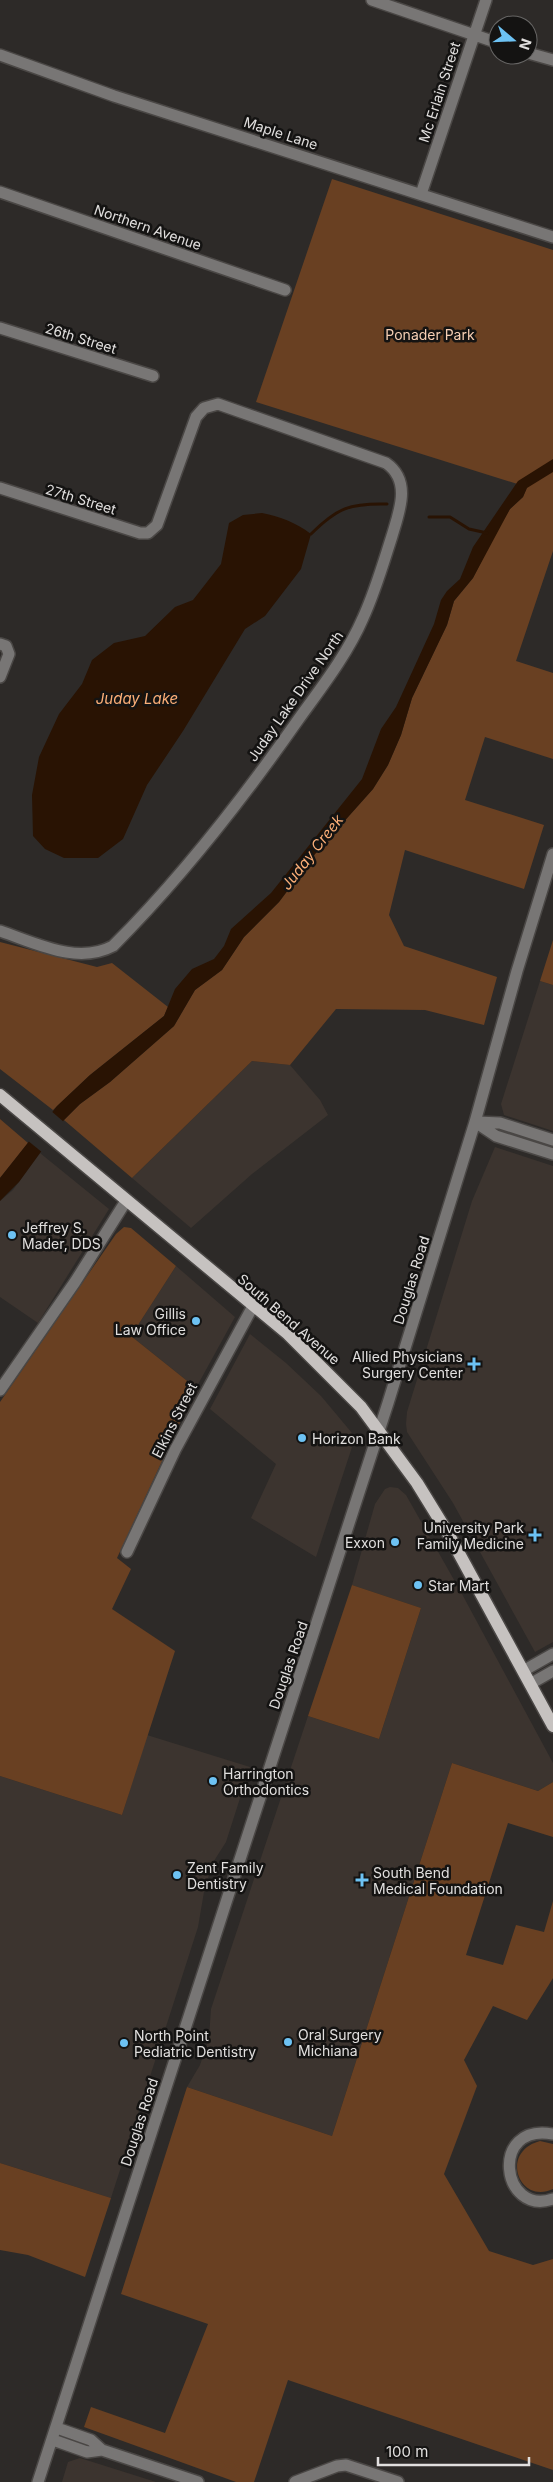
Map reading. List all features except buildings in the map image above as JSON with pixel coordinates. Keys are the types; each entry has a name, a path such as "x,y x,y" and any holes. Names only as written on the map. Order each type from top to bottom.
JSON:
{"main road":[{"name":"South Bend Avenue","path":"0,1095 312,1355 361,1407 417,1483 449,1535 553,1726"}],"street":[{"path":"372,0 488,39"},
{"name":"Mc Erlain Street","path":"421,194 486,0"},
{"name":"Maple Lane","path":"0,55 114,96 553,237"},
{"path":"538,56 553,60"},
{"name":"Northern Avenue","path":"0,192 285,290"},
{"name":"26th Street","path":"0,328 153,376"},
{"name":"Juday Lake Drive North","path":"0,931 66,953 80,955 102,952 113,946 144,915 205,845 327,679 363,620 400,509 401,486 397,474 386,463 218,404 210,405 200,412 184,448 157,525 153,530"},
{"name":"27th Street","path":"0,488 140,533 153,530"},
{"path":"0,677 8,657 4,647"},
{"name":"Douglas Road","path":"38,2482 379,1430 476,1122 517,971 553,854"},
{"path":"476,1122 500,1123 553,1140"},
{"path":"476,1122 496,1136 553,1154"},
{"path":"0,1390 75,1282 126,1201"},
{"name":"Elkins Street","path":"128,1552 175,1450 254,1306"},
{"path":"523,1671 553,1654"},
{"path":"530,1684 553,1671"},
{"path":"553,2134 533,2134 523,2138 510,2154 508,2165 511,2180 521,2193 540,2201 553,2199"},
{"path":"57,2428 90,2440 102,2450 198,2482"},
{"path":"52,2440 86,2452 102,2450"},
{"path":"295,2482 337,2466 346,2465 398,2482"}],"shaded area":[{"path":"540,981 553,985 553,1131 504,1115 501,1104"},
{"path":"252,1061 290,1065 320,1100 328,1115 252,1174 191,1228 132,1178"},
{"path":"495,1147 553,1166 553,1642 535,1652 453,1503 407,1432 406,1424 407,1412 472,1201"},
{"path":"40,1153 109,1209 38,1323 0,1297 0,1201 13,1190"},
{"path":"176,1266 235,1317 196,1388 131,1336"},
{"path":"250,1334 286,1363 321,1396 352,1433 354,1441 316,1557 251,1518 276,1464 210,1409"},
{"path":"390,1487 398,1488 406,1495 462,1594 553,1763 553,1782 538,1791 452,1763 332,2136 187,2087 200,2065 209,2038 211,2009 308,1716 379,1739 421,1608 352,1585 375,1504 385,1489"},
{"path":"147,1735 250,1767 226,1842 212,1864 204,1892 198,1927 111,2198 0,2163 0,1776 122,1815"},
{"path":"80,2458 156,2482 62,2482 68,2462"}],"green space":[{"name":"Ponader Park","path":"332,179 553,250 553,551 516,661 553,673 553,759 485,737 465,800 544,825 524,889 405,850 389,915 404,946 497,977 484,1025 425,1010 336,1009 290,1065 252,1061 132,1178 64,1120 80,1104 110,1082 174,1026 195,990 222,970 244,937 279,902 315,854 373,789 388,765 401,735 412,698 447,625 454,601 473,578 496,532 510,509 523,497 527,487 256,402"},
{"path":"553,940 553,985 540,981"},
{"path":"0,942 97,967 112,963 168,1007 164,1016 90,1075 53,1110 0,1069"},
{"path":"0,1119 28,1143 0,1178"},
{"path":"124,1227 131,1228 176,1266 131,1336 196,1388 117,1558 131,1569 112,1609 175,1651 122,1815 0,1776 0,1402 116,1234"},
{"path":"352,1585 421,1608 379,1739 308,1716"},
{"path":"452,1763 538,1791 553,1782 553,1837 508,1823 466,1955 503,1965 516,1925 544,1932 553,1901 553,1978 527,2020 493,2006 464,2060 477,2086 444,2174 489,2251 533,2265 553,2259 553,2470 288,2380 254,2482 236,2482 84,2427 91,2407 165,2433 208,2324 121,2294 187,2087 332,2136"},
{"path":"540,2141 553,2144 553,2189 541,2192 531,2190 523,2184 518,2175 517,2165 520,2155 527,2147"},
{"path":"0,2163 111,2198 85,2277 28,2255 0,2250"}],"water":[{"name":"Juday Creek","path":"553,459 553,472 527,488 523,497 510,509 473,578 454,601 447,625 412,698 401,735 388,765 373,789 315,854 279,902 244,937 222,970 195,990 174,1026 110,1082 80,1104 64,1120 19,1182 0,1201 0,1178 57,1106 90,1075 164,1016 175,989 192,969 214,959 224,946 231,929 271,893 362,779 381,729 396,707 434,624 441,600 447,591 460,579 473,547 518,481"},
{"name":"Juday Lake","path":"262,513 288,520 311,534 301,569 265,616 245,629 183,731 147,785 123,839 98,858 64,858 45,849 33,836 32,795 39,757 59,714 82,684 92,660 114,643 145,636 175,607 193,600 221,564 229,523 243,515"}],"pier":[{"path":"50,1110 65,1123 43,1153 27,1140"}],"waterway":[{"path":"311,534 329,518 345,509 354,506 387,504"},
{"path":"429,517 450,517 469,529 487,533"}],"place":[{"name":"Jeffrey S. Mader, DDS","path":"12,1235"},
{"name":"Gillis Law Office","path":"196,1321"},
{"name":"Allied Physicians Surgery Center","path":"474,1364"},
{"name":"Horizon Bank","path":"302,1438"},
{"name":"University Park Family Medicine","path":"535,1535"},
{"name":"Exxon","path":"395,1542"},
{"name":"Star Mart","path":"418,1585"},
{"name":"Harrington Orthodontics","path":"213,1781"},
{"name":"Zent Family Dentistry","path":"177,1875"},
{"name":"South Bend Medical Foundation","path":"362,1880"},
{"name":"Oral Surgery Michiana","path":"288,2042"},
{"name":"North Point Pediatric Dentistry","path":"124,2043"}]}
